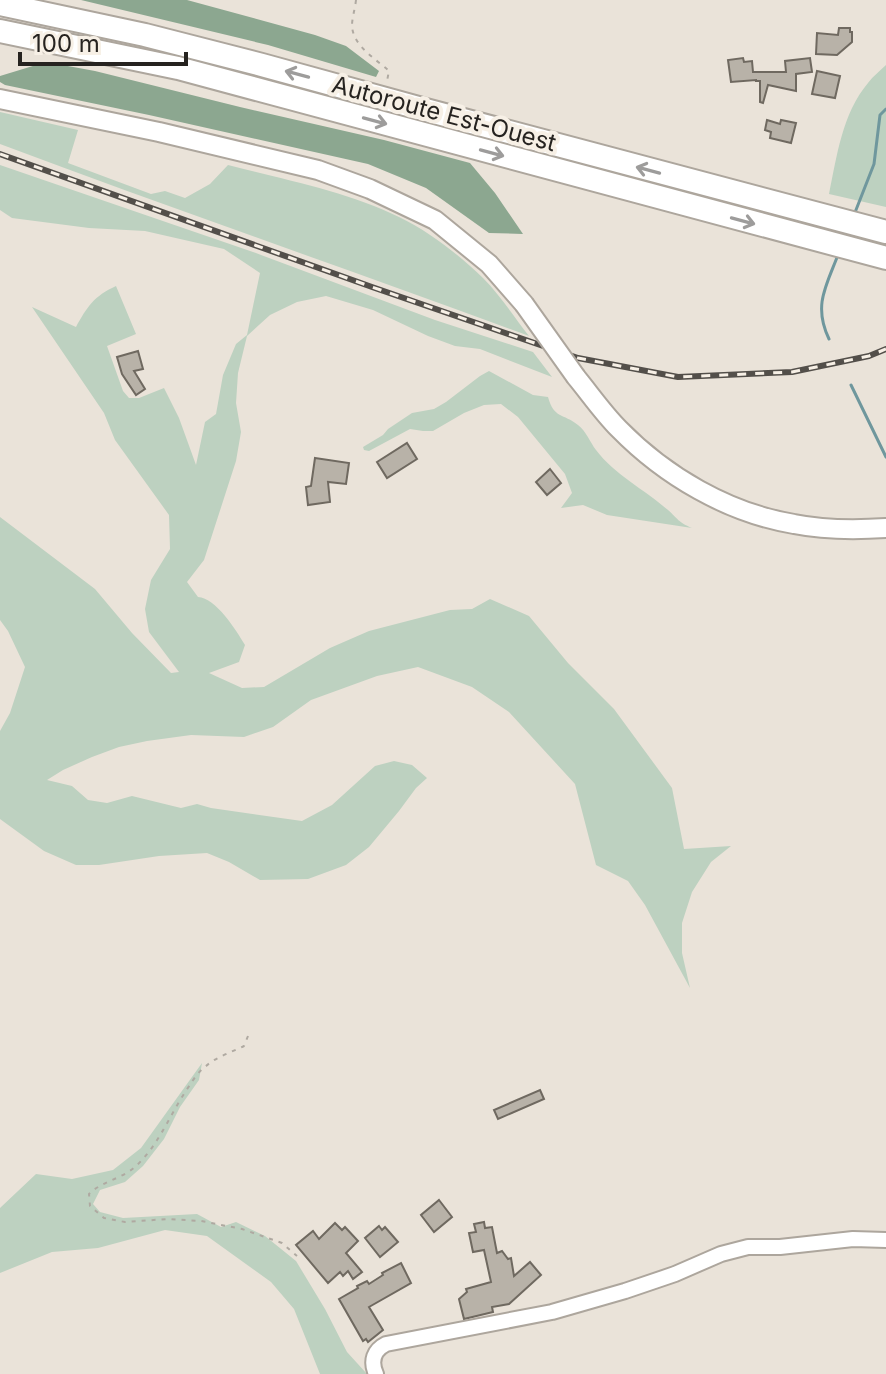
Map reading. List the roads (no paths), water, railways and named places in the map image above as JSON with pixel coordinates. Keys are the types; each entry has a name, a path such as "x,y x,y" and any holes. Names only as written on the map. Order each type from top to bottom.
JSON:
{"highway":[{"name":"Autoroute Est-Ouest","path":"0,4 145,35 886,232"},
{"name":"Autoroute Est-Ouest","path":"0,31 178,68 886,258"}],"main road":[{"path":"0,99 304,166 370,189 414,209 444,227 489,264 524,304 599,407 630,439 669,470 714,498 795,525 840,529 886,528"}],"street":[{"path":"376,1374 372,1363 376,1351 386,1344 552,1312 675,1274 721,1254 748,1247 780,1247 853,1239 886,1240"}],"waterway":[{"path":"854,215 874,164 880,115 886,109"},
{"path":"829,339 822,316 823,296 838,255"},
{"path":"851,385 886,457"}],"railway":[{"path":"0,154 578,358 678,377 792,372 869,356 886,349"}]}
